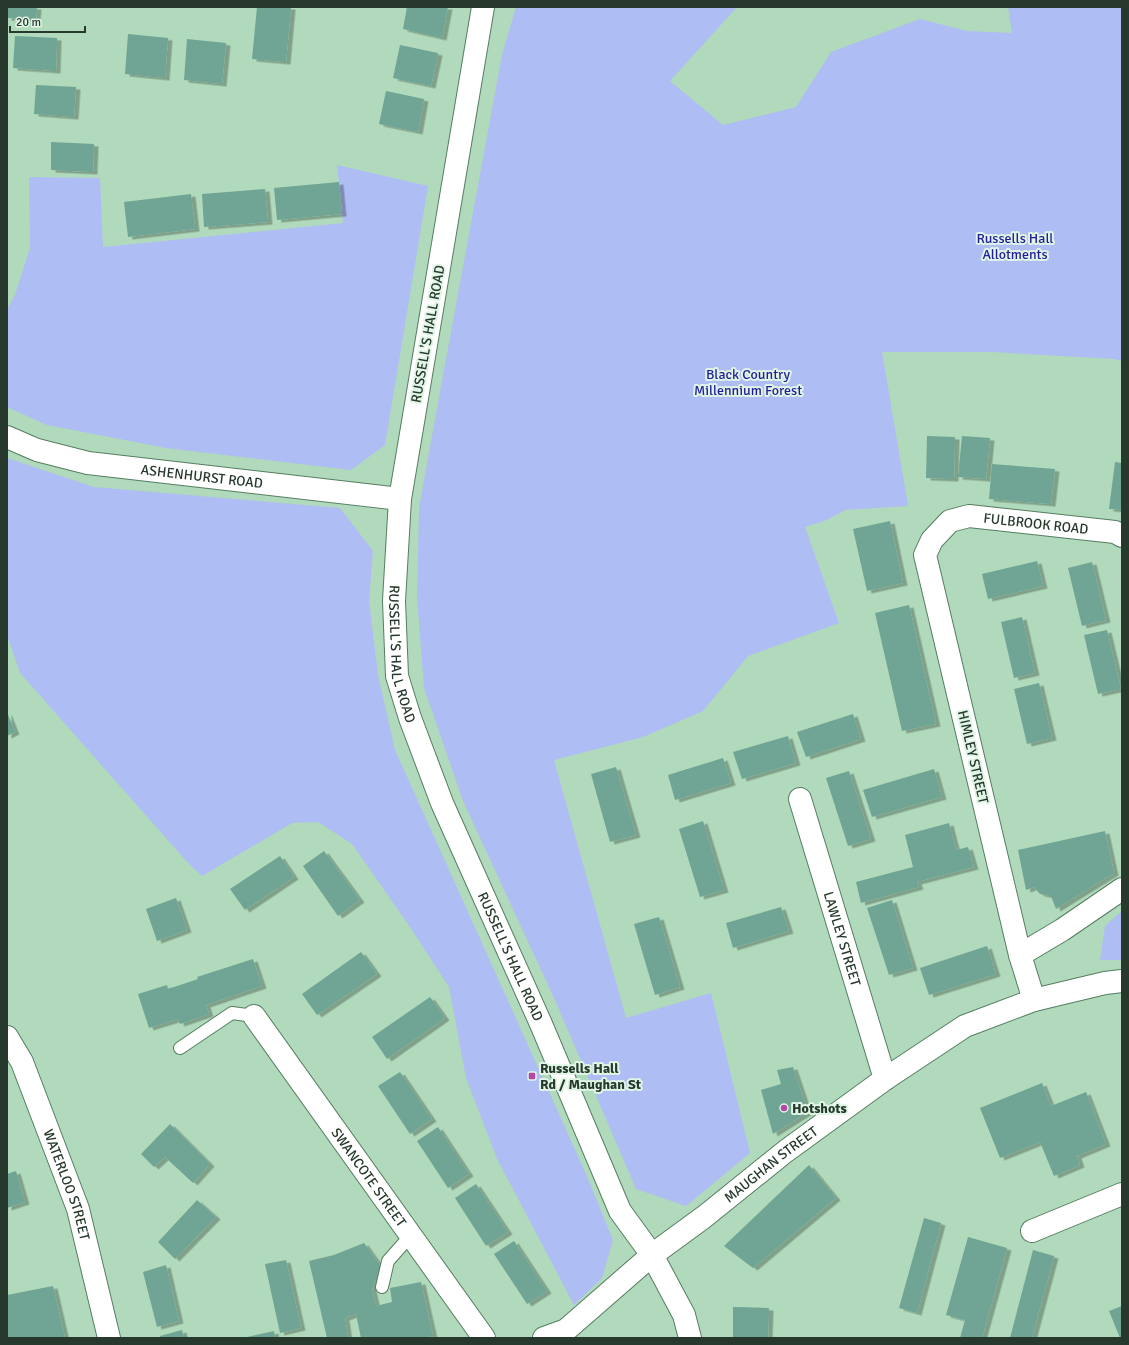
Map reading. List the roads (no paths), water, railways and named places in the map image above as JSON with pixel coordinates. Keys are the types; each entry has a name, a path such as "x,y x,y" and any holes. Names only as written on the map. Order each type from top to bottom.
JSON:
{"street":[{"name":"RUSSELL'S HALL ROAD","path":"483,7 400,499 394,601 397,676 410,718 442,803 541,1024 620,1211 652,1255"},
{"name":"ASHENHURST ROAD","path":"7,437 37,450 88,463 400,499"},
{"name":"FULBROOK ROAD","path":"950,521 969,516 1115,532 1122,536"},
{"name":"HIMLEY STREET","path":"950,521 932,540 925,555 1020,955 1034,1000"},
{"name":"LAWLEY STREET","path":"800,799 886,1079"},
{"path":"1020,955 1062,930 1122,889"},
{"name":"MAUGHAN STREET","path":"544,1338 566,1330 652,1255 704,1217 786,1151 886,1079 965,1026 1034,1000 1105,983 1122,981"},
{"name":"SWANCOTE STREET","path":"254,1016 484,1338"},
{"name":"WATERLOO STREET","path":"7,1037 22,1062 78,1209 109,1338"},
{"path":"1032,1231 1122,1194"},
{"path":"652,1255 684,1315 690,1338"}],"lane":[{"path":"180,1048 232,1013 254,1016"},
{"path":"382,1287 388,1261 411,1235"}],"place":[{"name":"Russells Hall Rd / Maughan St","path":"532,1076"},
{"name":"Hotshots","path":"784,1108"}],"park label":[{"name":"Russells Hall Allotments","path":"1015,246"},
{"name":"Black Country Millennium Forest","path":"748,382"}]}
